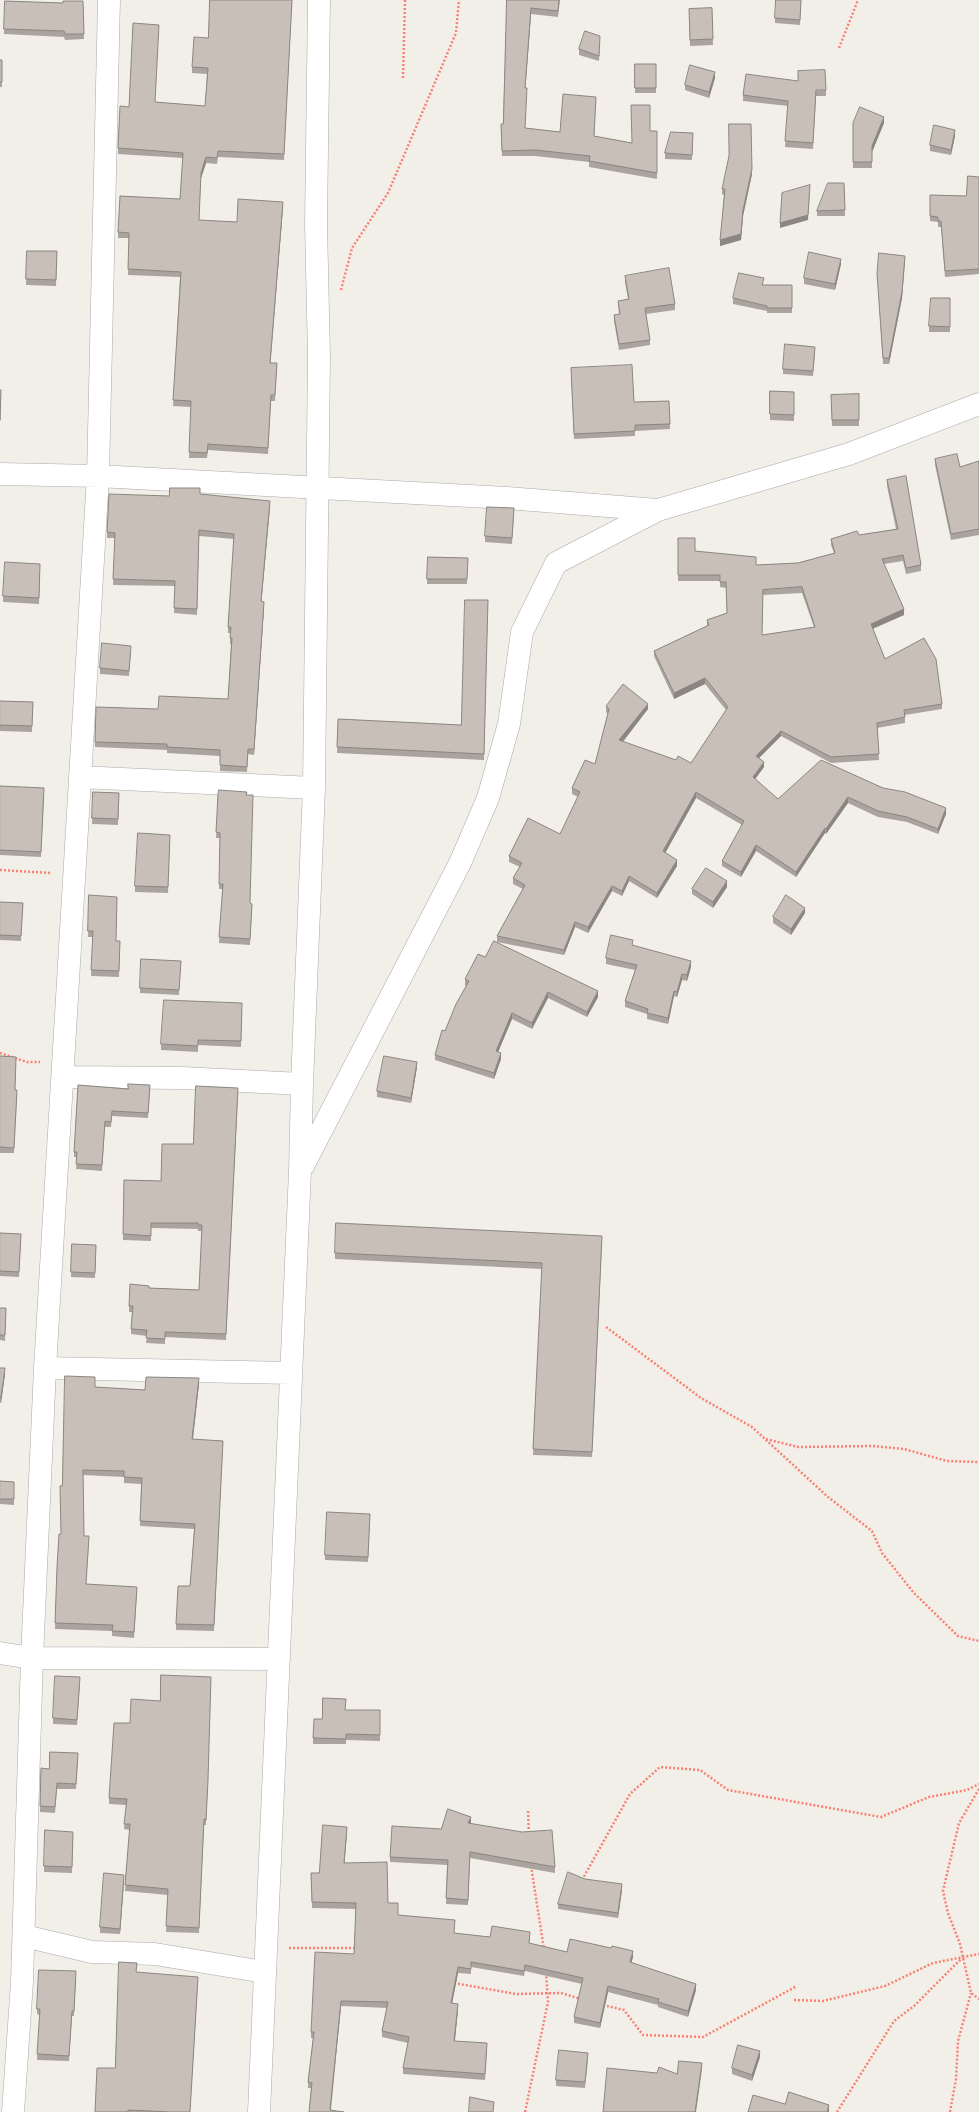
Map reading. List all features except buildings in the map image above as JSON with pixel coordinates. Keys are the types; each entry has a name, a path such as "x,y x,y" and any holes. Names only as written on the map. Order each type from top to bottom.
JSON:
{"street":[{"path":"14,2112 24,1936 32,1658 45,1368 73,922 73,875 98,476 109,0"},
{"path":"259,2112 300,1171 314,788 316,489 319,357 316,224 319,0"},
{"path":"300,1171 460,863 488,798 509,724 522,632 556,563 658,510 849,454 979,404"},
{"path":"0,474 98,476 316,489 507,498 658,510"},
{"path":"80,778 314,788"},
{"path":"64,1071 302,1084"},
{"path":"45,1368 291,1373"},
{"path":"0,1653 32,1658 279,1659"},
{"path":"24,1936 86,1951 155,1954 264,1972"}],"path":[{"path":"403,78 405,0"},
{"path":"340,294 352,248 388,193 456,33 459,0"},
{"path":"839,48 858,0"},
{"path":"0,870 73,875"},
{"path":"0,1053 27,1062 64,1071"},
{"path":"606,1327 701,1398 752,1428 764,1438 828,1497 872,1531 882,1552 914,1593 958,1636 979,1641"},
{"path":"764,1438 798,1447 873,1446 904,1449 947,1461 979,1462"},
{"path":"582,1880 630,1794 660,1767 700,1770 728,1790 881,1817 929,1797 966,1790 979,1784"},
{"path":"950,2112 956,2079 958,2041 971,1993 963,1957 948,1913 943,1891 959,1823 979,1789"},
{"path":"528,1811 530,1842"},
{"path":"530,1858 531,1873 544,1952"},
{"path":"266,1949 346,1946 360,1948"},
{"path":"794,2000 823,2001 885,1986 933,1963 979,1954"},
{"path":"837,2112 894,2020 914,2006 963,1957"},
{"path":"525,2112 548,2002 545,1966"},
{"path":"448,1982 516,1994 561,1993 582,1999"},
{"path":"596,2003 624,2010 643,2035 703,2037 797,1986"},
{"path":"971,1993 979,1999"}]}
